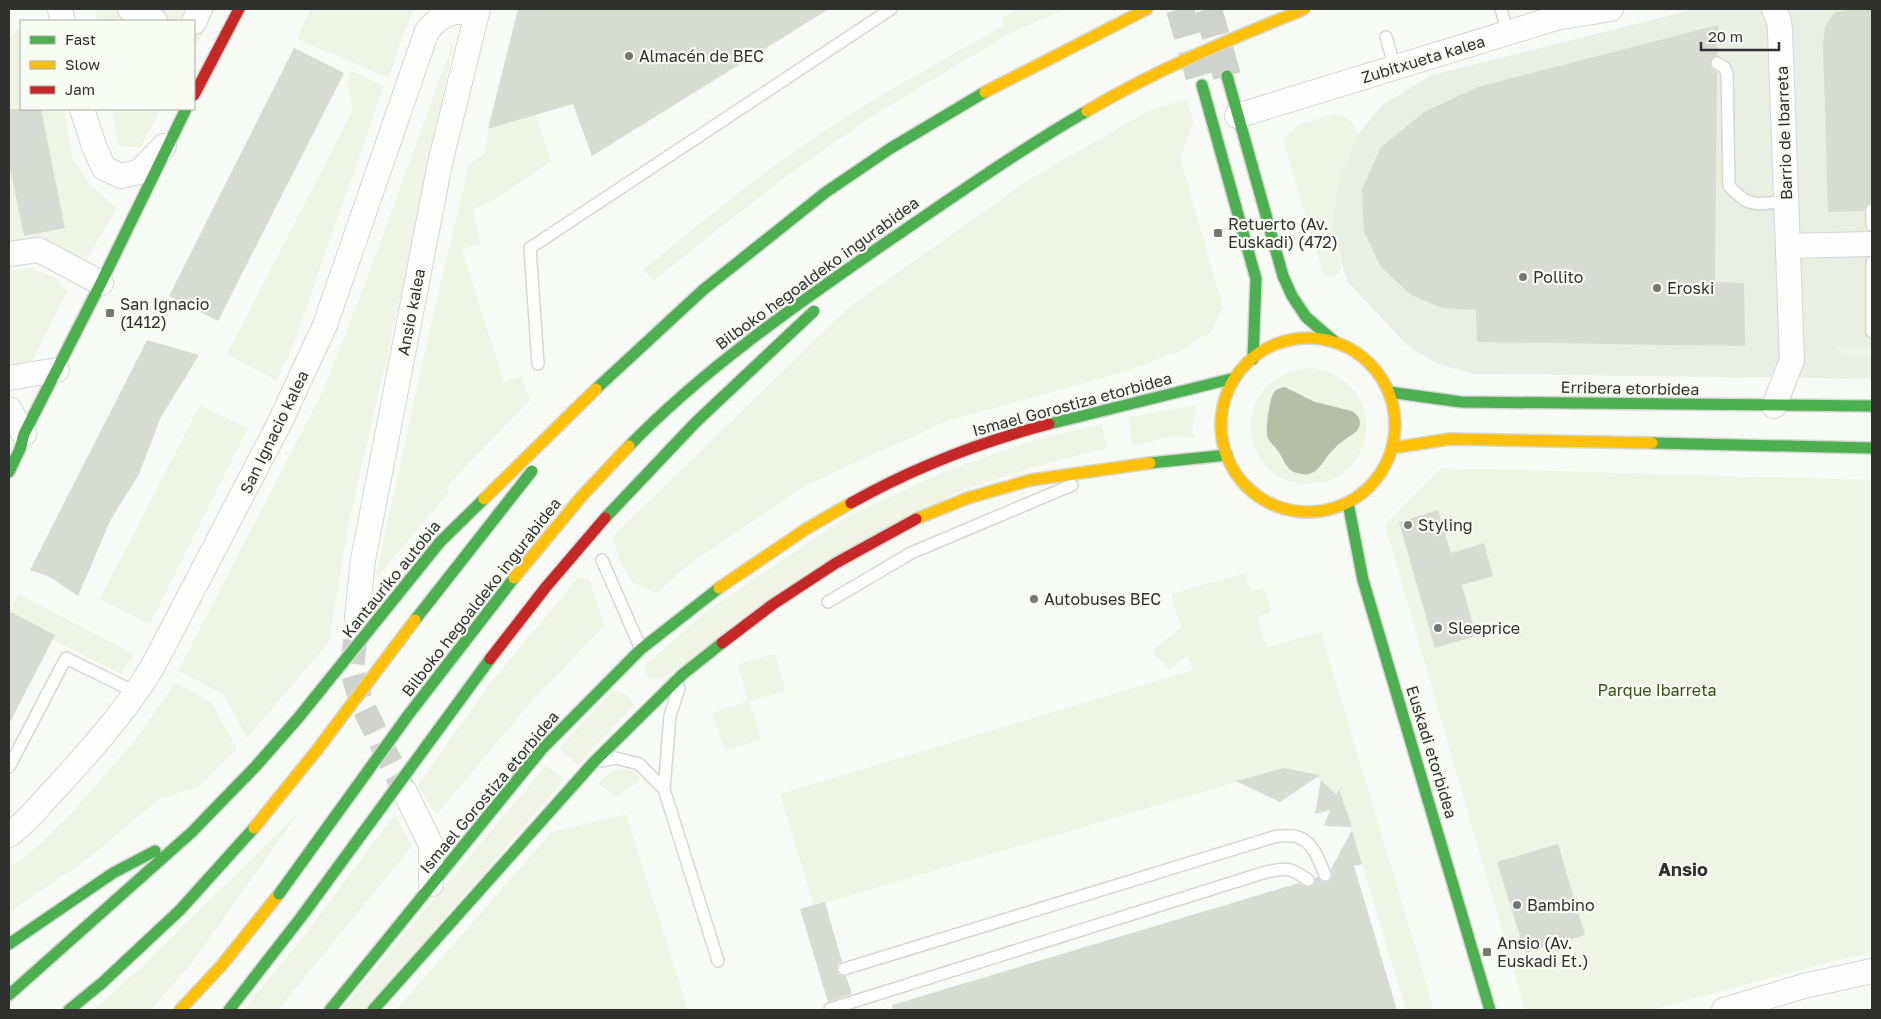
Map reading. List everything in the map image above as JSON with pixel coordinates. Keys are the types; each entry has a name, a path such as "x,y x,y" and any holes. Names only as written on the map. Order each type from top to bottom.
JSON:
{"main road":[{"path":"195,93 240,9"},
{"path":"69,1010 102,983 180,910 254,828 317,750 375,671 596,389 703,290 826,192 891,148 980,95 1147,9"},
{"name":"Bilboko hegoaldeko ingurabidea","path":"180,1010 222,965 279,894 456,650 512,580 577,502 647,428 732,354 790,310 942,202 1006,160 1126,88 1219,44 1306,9"},
{"path":"1227,76 1283,276 1292,296 1306,317 1335,342"},
{"path":"1202,85 1256,278 1253,359"},
{"path":"9,472 18,447 101,284 185,110"},
{"path":"229,1010 302,916 492,657 584,541 648,470 720,399 886,243"},
{"path":"1313,339 1335,342 1349,348 1373,367 1389,392 1395,420 1392,448 1386,465 1376,480 1363,493 1331,509 1300,512 1276,506 1260,498 1246,486 1234,471 1226,455 1222,435 1222,416 1227,396 1235,378 1253,359 1274,345 1290,340 1313,339"},
{"name":"Ismael Gorostiza etorbidea","path":"330,1010 542,749 641,649 690,609 742,571 806,529 878,488 937,461 1000,437 1113,407 1235,378"},
{"name":"Kantauriko autobia","path":"192,832 256,766 299,717 440,542 596,389"},
{"name":"Erribera etorbidea","path":"1389,392 1461,402 1872,406"},
{"path":"1392,448 1450,439 1872,448"},
{"path":"373,1010 593,762 683,674 772,605 836,563 905,524 968,498 1030,480 1125,466 1226,455"},
{"name":"Euskadi etorbidea","path":"1348,502 1362,580 1418,762 1490,1010"},
{"path":"9,944 113,873 192,832"},
{"path":"9,995 192,832"}],"street":[{"path":"130,9 153,20"},
{"name":"Zubitxueta kalea","path":"1237,116 1556,18 1611,9"},
{"name":"San Ignacio kalea","path":"9,834 21,826 76,767 137,693 165,644 276,431 325,325 427,31 436,20 447,14 462,10 477,11"},
{"name":"Ansio kalea","path":"357,618 363,560 440,163 477,11"},
{"name":"Barrio de Ibarreta","path":"1774,406 1792,360 1780,13"},
{"path":"82,110 94,148 104,168 121,176 139,172 170,139"},
{"path":"1788,246 1872,244"},
{"path":"9,254 39,250 101,284"},
{"path":"9,378 57,370"},
{"path":"9,409 18,447"},
{"path":"405,792 431,844 431,884"},
{"path":"1724,1010 1804,986 1872,971"}],"lane":[{"path":"538,364 530,248 891,9"},
{"path":"1501,9 1508,33"},
{"path":"1386,37 1395,68"},
{"path":"1717,63 1724,67 1727,73 1729,186 1740,198 1752,204 1786,201"},
{"path":"1872,210 1872,225"},
{"path":"1872,262 1872,332"},
{"path":"828,602 911,553 1062,488 1125,466"},
{"path":"602,560 641,649"},
{"path":"9,767 66,658 137,693"},
{"path":"683,674 670,716 664,789 718,961"},
{"path":"593,762 616,758 639,764 664,789"},
{"path":"844,969 1278,836 1298,837 1309,844 1317,855 1325,875"},
{"path":"830,1009 1266,872 1285,868 1295,871 1308,880"}],"shaded area":[{"path":"1695,9 1872,9 1872,379 1475,374 1438,364 1407,345 1347,281 1333,229 1337,187 1358,135 1382,105 1432,75"},
{"path":"1285,387 1315,402 1352,411 1360,420 1356,432 1338,445 1316,471 1312,473 1296,473 1286,466 1267,435 1268,412 1271,399 1277,389"}],"green space":[{"path":"96,9 215,9 195,49 195,20 98,20"},
{"path":"311,9 414,9 399,45 389,78 297,39"},
{"path":"1017,9 1064,9 1007,35 876,114 799,167 654,281 643,270 736,195 808,142 875,99 1004,25 1002,19"},
{"path":"20,27 20,110 64,110 73,159 90,185 117,208 87,259 40,245 9,250 9,39"},
{"path":"455,37 400,300 349,521 329,642 247,738 223,694 178,671 323,391 370,271"},
{"path":"351,71 384,86 292,348 276,380 227,354 353,110 347,85"},
{"path":"1186,99 1194,122 1180,157 1223,307 1212,331 1180,351 1124,372 947,421 806,485 687,566 657,593 633,583 619,560 613,536 849,307 1027,181 1148,111"},
{"path":"112,110 160,110 140,147 118,146"},
{"path":"1334,114 1345,117 1354,124 1358,135 1337,188 1333,229 1341,267 1337,275 1330,278 1323,273 1283,141 1287,135 1299,126"},
{"path":"536,115 551,161 494,200 473,209 480,244 462,249 504,383 521,376 530,400 449,484 448,493 375,580 432,320 469,165 485,153 488,129"},
{"path":"30,268 54,277 67,291 31,364 9,368 9,272"},
{"path":"1872,345 1872,358 1842,354 1834,347"},
{"path":"1312,368 1338,377 1355,392 1364,410 1366,431 1361,451 1349,468 1332,480 1309,484 1284,479 1266,466 1255,448 1251,427 1254,406 1266,388 1285,374","holes":["1285,387 1315,402 1352,411 1359,428 1331,452 1321,466 1283,463 1278,450 1268,438 1267,433 1273,393 1277,388"]},
{"path":"200,405 248,428 150,624 100,599"},
{"path":"1197,405 1192,427 1194,437 1173,436 1133,446 1128,417"},
{"path":"1102,424 1107,448 1044,464 958,491 661,679 651,678 644,670 647,664 704,613 848,516 944,472 1034,440"},
{"name":"Parque Ibarreta","path":"1441,468 1872,480 1872,952 1651,1010 1525,1010 1385,525"},
{"path":"1245,573 1251,592 1264,588 1271,612 1257,617 1267,648 1321,632 1434,1010 1406,1010 1344,804 1335,793 1311,773 1284,768 814,906 780,794 1193,670 1187,656 1169,670 1152,651 1181,627 1171,594"},
{"path":"579,577 589,579 604,626 531,702 437,814 417,786 492,681"},
{"path":"19,594 134,655 121,674 53,640 55,635 9,611"},
{"path":"775,654 786,691 749,701 761,739 725,751 712,713 748,701 738,664"},
{"path":"175,683 211,702 237,749 198,787 159,799 89,858 9,912 9,867 28,855 68,817 136,739"},
{"path":"611,692 626,694 631,699 633,706 578,765 559,749"},
{"path":"546,765 564,780 365,1010 341,1010"},
{"path":"624,769 637,773 640,780 617,797 598,783 612,771"},
{"path":"300,811 191,964 151,1010 94,1010 150,959"},
{"path":"395,814 412,846 278,1010 243,1010 304,936"},
{"path":"626,814 688,1010 396,1010 552,832"}],"building":[{"name":"Almacén de BEC","path":"518,9 829,9 592,156 573,104 488,129"},
{"path":"1850,9 1872,9 1872,203 1866,206 1864,211 1828,212 1823,45 1825,26 1834,13"},
{"path":"1718,25 1717,56 1713,57 1710,63 1711,67 1717,72 1715,282 1744,283 1745,346 1477,342 1476,310 1442,308 1411,295 1381,267 1364,232 1362,190 1380,148 1424,112 1478,87"},
{"path":"294,48 344,73 218,321 169,296"},
{"path":"9,109 41,110 65,228 24,236 9,163"},
{"path":"147,340 199,355 161,417 139,474 111,519 78,596 50,577 30,570"},
{"path":"1438,510 1451,553 1484,543 1493,576 1462,585 1476,636 1435,648 1399,522"},
{"path":"9,611 55,635 9,724"},
{"path":"1284,768 1320,775 1280,802 1236,781"},
{"path":"1321,780 1337,795 1339,789 1352,827 1324,826 1330,810 1315,814"},
{"path":"1352,830 1362,864 1354,866 1397,1010 893,1010 892,1005 1299,883 1311,887 1314,884 1315,878 1318,877 1321,881 1328,882 1332,877 1331,869"},
{"path":"1558,844 1585,935 1525,953 1497,862"},
{"path":"825,902 842,962 838,964 837,971 839,975 846,976 852,994 828,1002 800,909"}],"tunnel":[{"path":"1180,9 1202,85"},
{"path":"1208,9 1227,76"},
{"path":"355,640 352,671 361,702 405,792"}],"traffic: fast":[{"path":"1227,76 1283,276 1292,296 1306,317 1335,342"},
{"path":"1202,85 1256,279 1253,359"},
{"path":"596,389 703,290 826,192 891,148 985,92"},
{"path":"9,472 20,449 24,434 101,283 186,110"},
{"path":"629,446 718,365 782,316 983,177 1087,111"},
{"path":"605,518 696,422 814,311"},
{"path":"1049,424 1235,378"},
{"path":"1389,392 1461,402 1872,406"},
{"path":"1652,443 1872,448"},
{"path":"1150,463 1227,455"},
{"path":"415,620 532,471"},
{"path":"222,801 299,717 440,542 484,499"},
{"path":"1348,503 1363,580 1490,1010"},
{"path":"279,894 409,714 514,578"},
{"path":"330,1010 542,749 641,649 719,588"},
{"path":"373,1010 593,763 683,674 722,643"},
{"path":"302,916 490,659"},
{"path":"9,995 192,832 222,801"},
{"path":"69,1010 102,983 180,910 254,828"},
{"path":"9,944 113,873 155,851"},
{"path":"229,1010 302,916"}],"traffic: slow":[{"path":"985,92 1147,9"},
{"path":"1087,111 1140,82 1194,56 1305,9"},
{"path":"1308,338 1325,340 1341,345 1363,358 1375,370 1391,400 1395,425 1393,442 1388,458 1375,480 1363,492 1333,508 1308,512 1291,510 1275,505 1253,492 1241,480 1225,450 1221,425 1223,408 1228,392 1241,370 1253,358 1283,342 1308,338"},
{"path":"484,499 596,389"},
{"path":"1392,448 1450,439 1652,443"},
{"path":"514,578 582,496 629,446"},
{"path":"916,519 968,498 1031,480 1150,463"},
{"path":"719,588 806,529 851,503"},
{"path":"254,828 317,750 415,620"},
{"path":"180,1010 222,965 279,894"}],"traffic: jam":[{"path":"195,93 239,9"},
{"path":"851,503 898,478 947,457 1049,424"},
{"path":"490,659 546,587 605,518"},
{"path":"722,643 772,605 836,563 916,519"}],"place":[{"name":"Almacén de BEC","path":"629,56"},
{"name":"Retuerto (Av. Euskadi) (472)","path":"1218,233"},
{"name":"Pollito","path":"1523,277"},
{"name":"Eroski","path":"1657,288"},
{"name":"San Ignacio (1412)","path":"110,313"},
{"name":"Styling","path":"1408,525"},
{"name":"Autobuses BEC","path":"1034,599"},
{"name":"Sleeprice","path":"1438,628"},
{"name":"Bambino","path":"1517,905"},
{"name":"Ansio (Av. Euskadi Et.)","path":"1487,952"}],"district":[{"name":"Ansio","path":"1683,869"}]}
